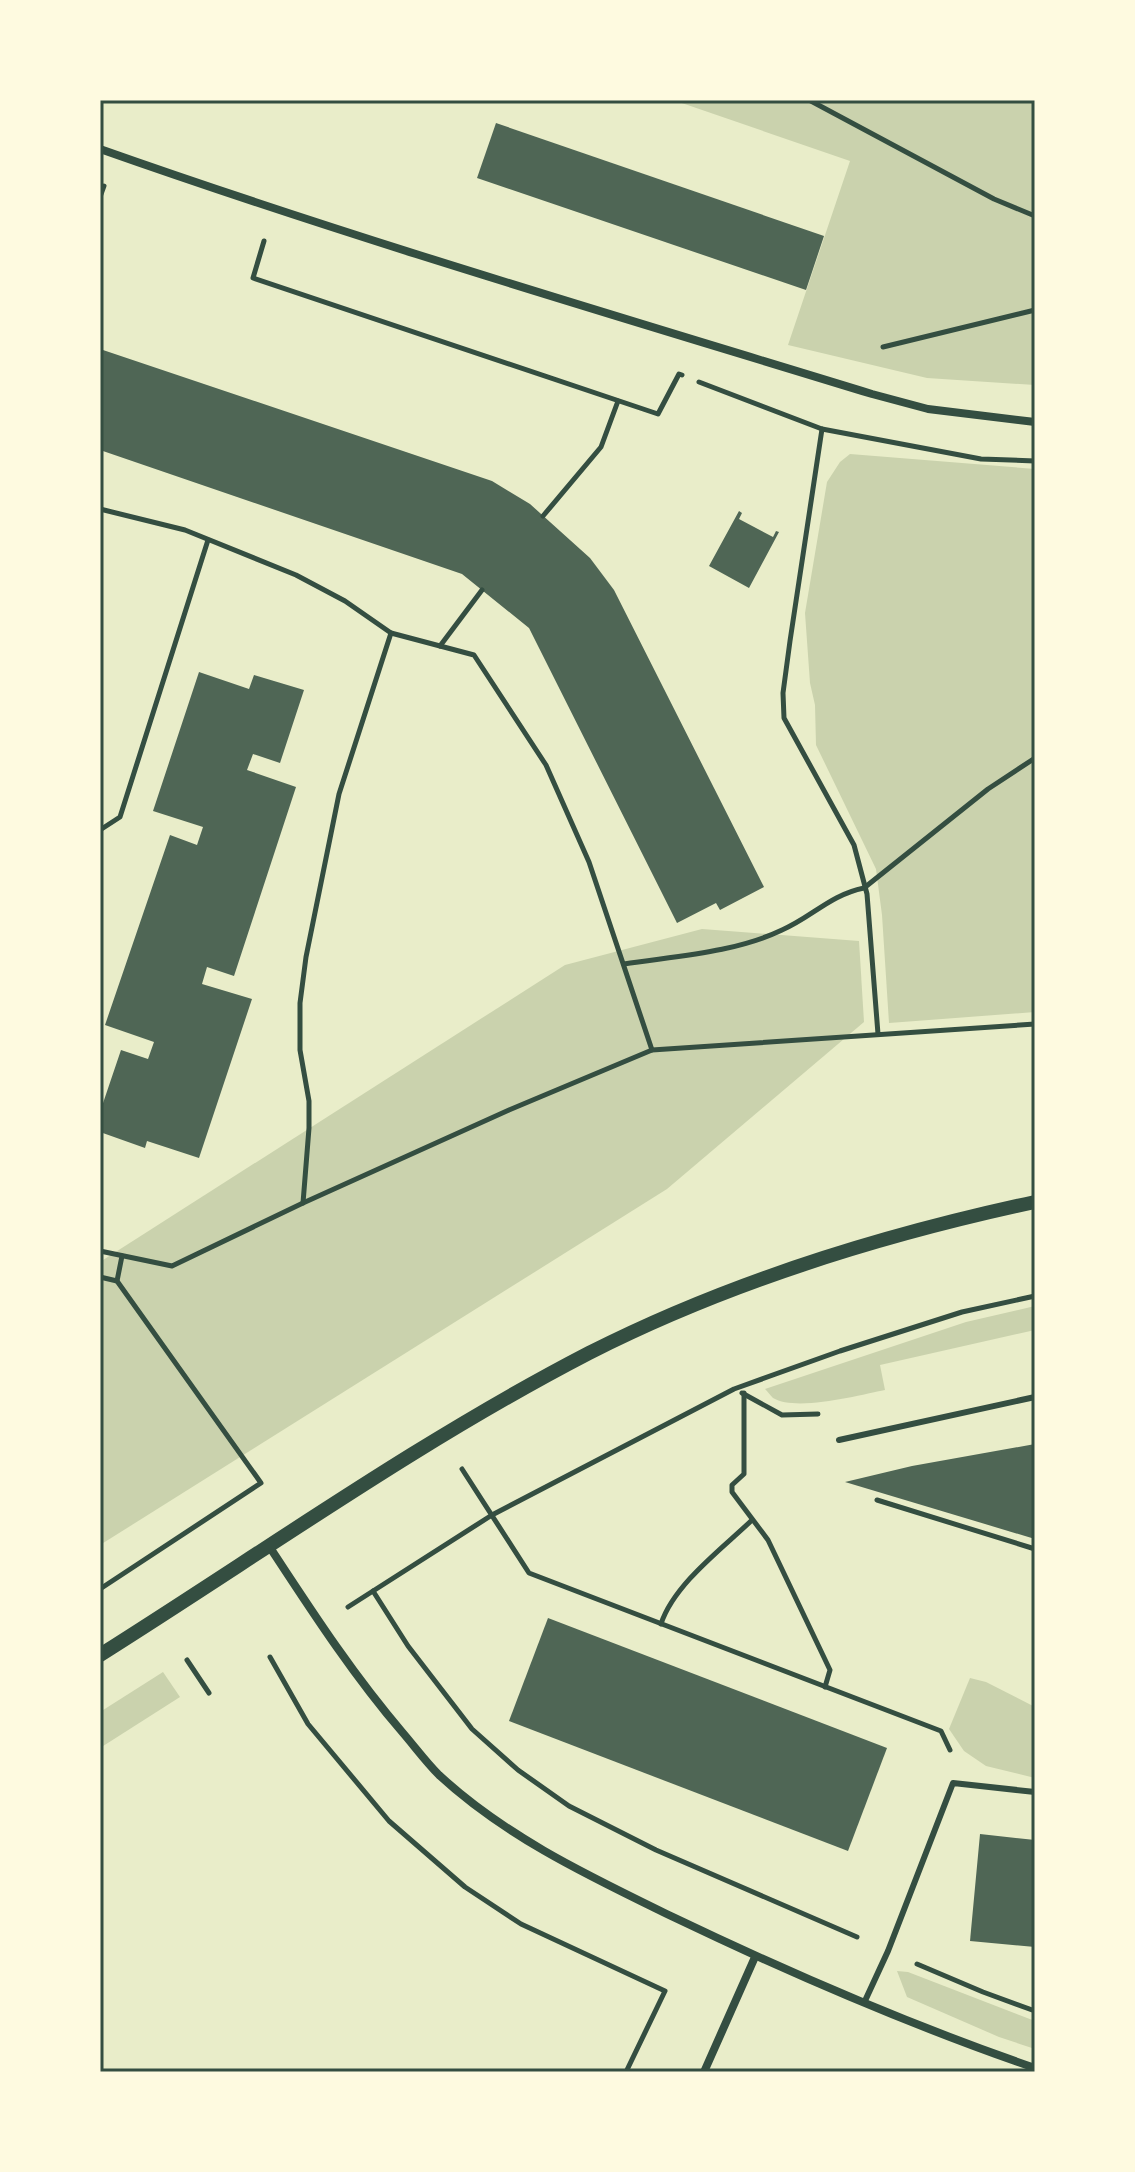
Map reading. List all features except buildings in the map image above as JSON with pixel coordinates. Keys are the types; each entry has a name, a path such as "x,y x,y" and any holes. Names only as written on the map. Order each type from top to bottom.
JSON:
{"street":[{"path":"100,149 389,246 872,394 928,409 1035,422"},
{"path":"100,1655 442,1437 593,1352 710,1298 863,1245 948,1221 1035,1202"},
{"path":"269,1546 375,1700 438,1774 506,1828 582,1873 755,1957 864,2004 1035,2068"},
{"path":"704,2072 755,1957"}],"lane":[{"path":"839,1440 1035,1397"},
{"path":"864,2004 888,1951 953,1783 1035,1792"}],"path":[{"path":"809,100 994,199 1035,216"},
{"path":"266,235 253,278 658,414 679,374 822,429 981,459 1035,461"},
{"path":"883,347 1035,310"},
{"path":"543,516 601,447 618,400"},
{"path":"822,429 783,693 784,718 854,845 867,894 878,1034"},
{"path":"100,509 185,530 296,575 345,601 391,633 474,655 546,765 589,862 652,1050"},
{"path":"100,830 120,817 208,540"},
{"path":"440,646 482,590"},
{"path":"303,1203 309,1101 300,1050 300,1003 306,957 339,794 391,633"},
{"path":"624,964 739,945 782,930 843,892 864,888 988,789 1035,758"},
{"path":"100,1251 172,1266 509,1110 652,1050 1035,1024"},
{"path":"117,1281 122,1256"},
{"path":"100,1277 117,1281 261,1483 100,1589"},
{"path":"347,1608 492,1515 734,1389 962,1312 1035,1296"},
{"path":"734,1389 782,1415 821,1414"},
{"path":"744,1393 744,1474 732,1485 732,1492 768,1540 830,1670 825,1687"},
{"path":"442,1437 529,1573 941,1731 952,1755 953,1783"},
{"path":"877,1500 1035,1549"},
{"path":"661,1624 665,1611 681,1590 752,1520"},
{"path":"373,1591 408,1646 472,1729 518,1770 569,1806 656,1850 983,1992 1035,2011"},
{"path":"270,1657 308,1724 389,1821 465,1887 521,1924 665,1991 626,2072"},
{"path":"187,1660 209,1693"}],"green space":[{"path":"673,100 1035,100 1035,385 927,378 788,345 850,161"},
{"path":"850,454 1035,469 1035,1012 889,1023 876,869 816,745 805,613 827,482 840,462"},
{"path":"702,929 859,941 864,1022 667,1189 100,1545 100,1262 565,965"},
{"path":"1035,1306 1035,1330 880,1365 885,1390 828,1401 797,1403 773,1398 765,1389 966,1322"},
{"path":"163,1672 180,1697 100,1748 100,1712"},
{"path":"970,1678 986,1682 1035,1707 1035,1778 986,1766 964,1751 949,1729"},
{"path":"897,1971 908,1972 1035,2021 1035,2049 999,2037 907,1997"}]}
